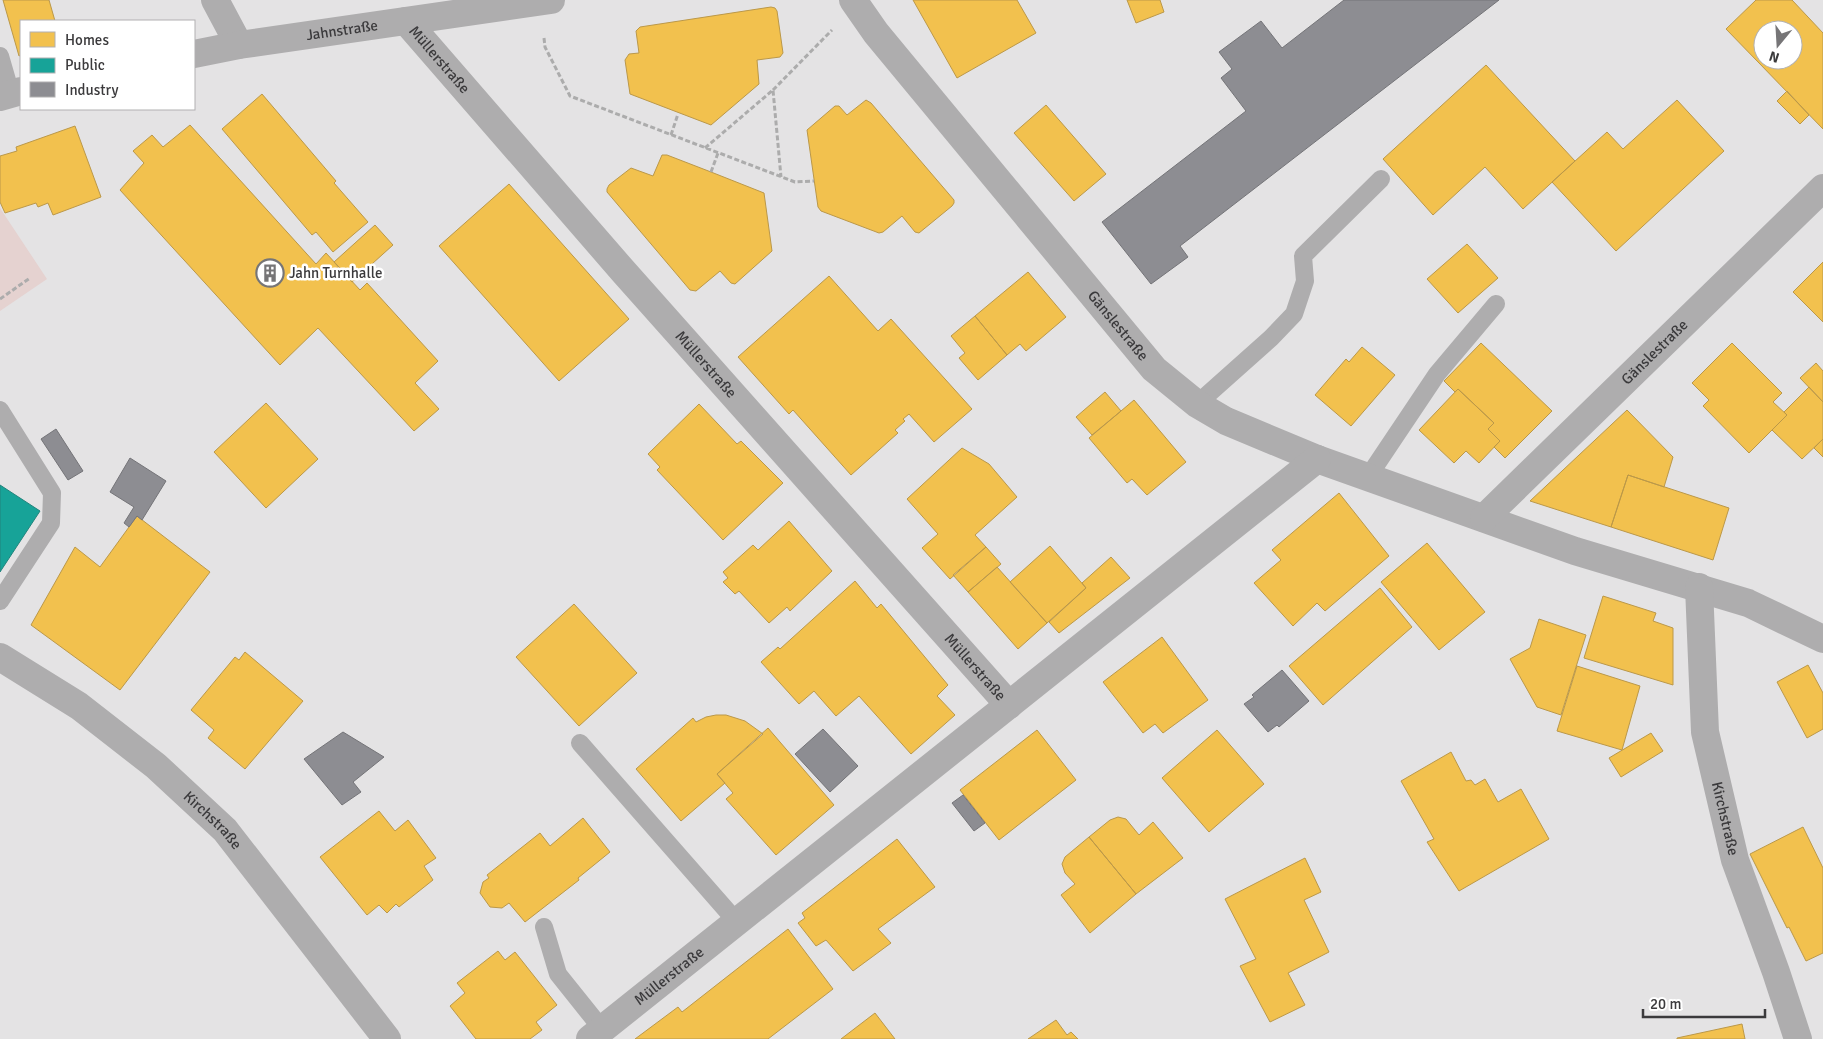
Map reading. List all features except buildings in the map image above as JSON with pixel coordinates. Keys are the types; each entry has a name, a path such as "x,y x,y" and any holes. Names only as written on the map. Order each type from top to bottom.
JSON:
{"street":[{"path":"215,0 239,45"},
{"name":"Jahnstraße","path":"195,54 239,45 545,1"},
{"name":"Gänslestraße","path":"854,3 882,40 1154,370 1197,404 1226,422 1317,459 1575,551 1748,603 1823,639"},
{"name":"Müllerstraße","path":"406,21 623,271 1009,705"},
{"name":"Gänslestraße","path":"1484,518 1823,188"},
{"name":"Müllerstraße","path":"596,1034 1317,459"},
{"name":"Kirchstraße","path":"1699,587 1705,732 1735,860 1798,1039"},
{"name":"Kirchstraße","path":"0,656 80,706 156,766 225,830 379,1036"}],"lane":[{"path":"0,56 11,94"},
{"path":"1197,404 1271,338 1294,314 1305,281 1303,256 1381,179"},
{"path":"1368,477 1436,374 1496,304"},
{"path":"0,410 52,493 50,523 0,601"},
{"path":"580,743 736,921"},
{"name":"Müllerstraße","path":"544,927 558,974 596,1034"}],"path":[{"path":"545,1 545,47 570,96 795,182 814,181"},
{"path":"705,148 773,90 854,3"},
{"path":"773,90 781,177"},
{"path":"671,135 678,114"},
{"path":"711,172 718,153"},
{"path":"0,299 30,278"}],"shaded area":[{"path":"0,208 47,279 0,311"}],"place":[{"name":"Jahn Turnhalle","path":"270,273"}]}
